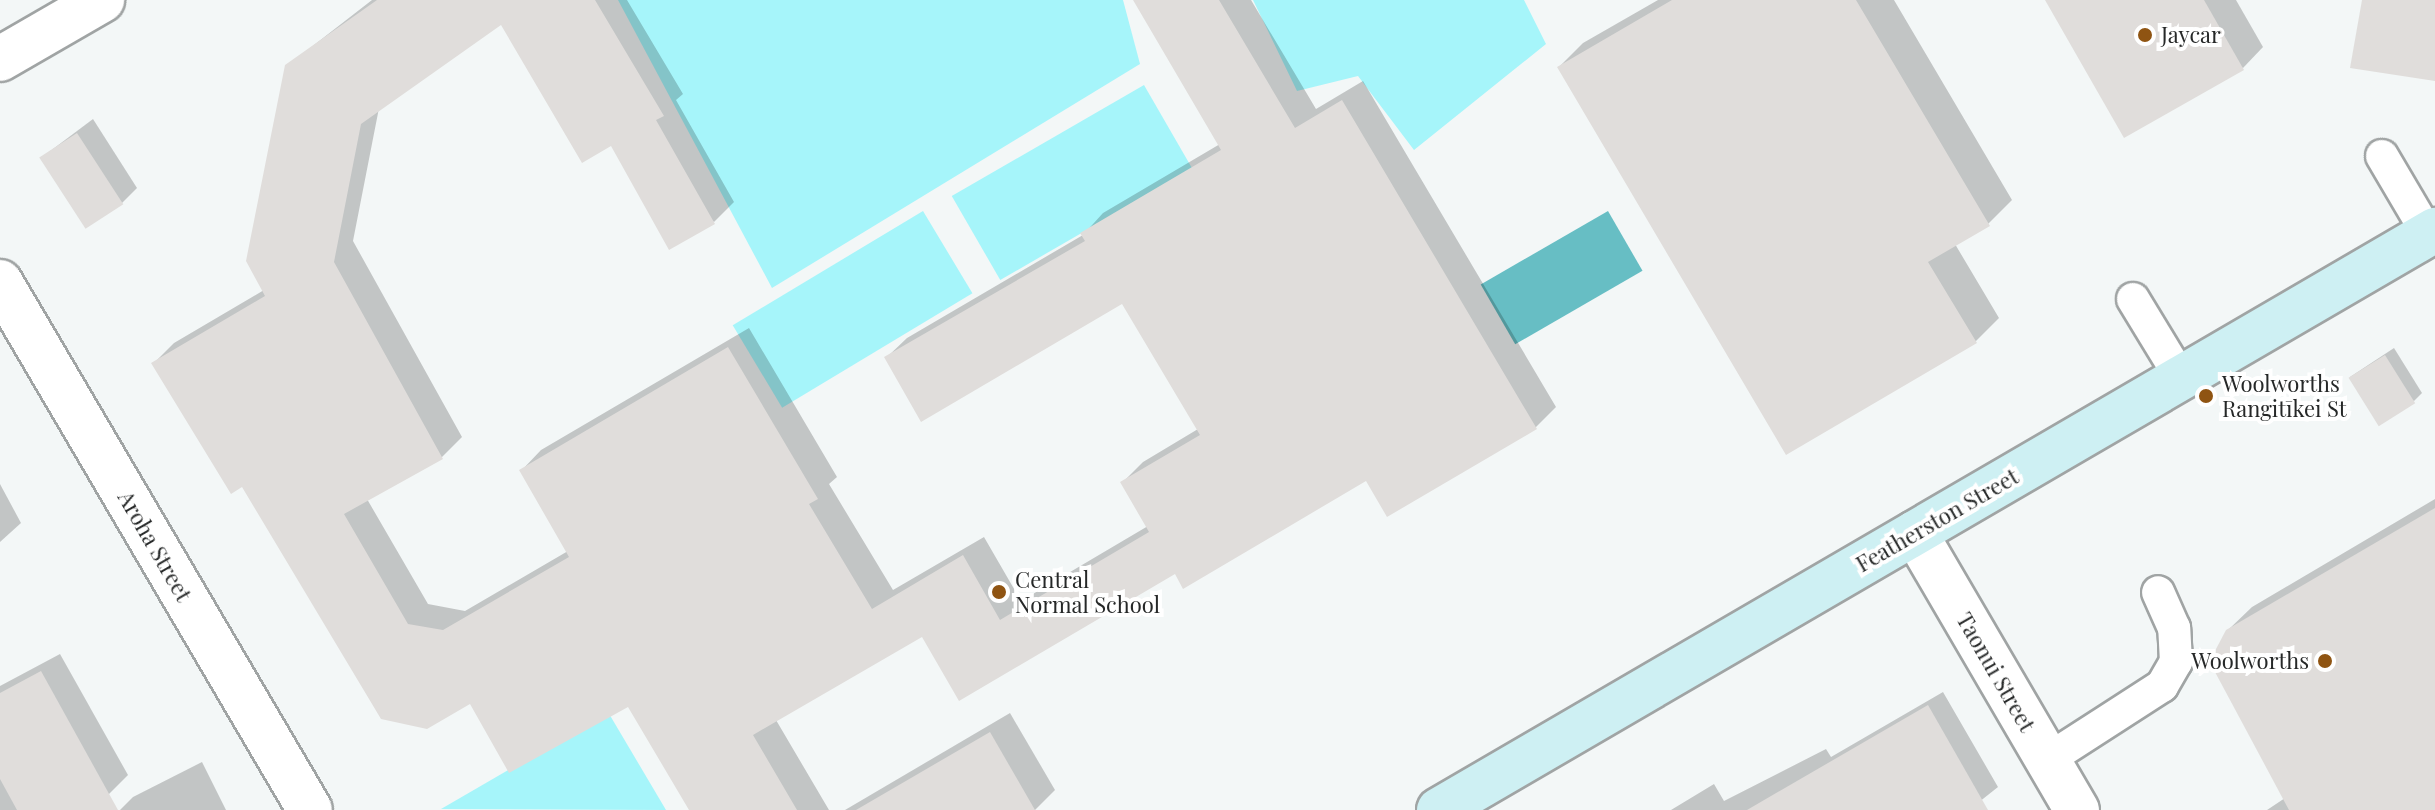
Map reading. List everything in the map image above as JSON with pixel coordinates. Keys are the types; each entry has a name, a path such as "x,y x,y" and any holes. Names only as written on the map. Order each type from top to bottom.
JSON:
{"main road":[{"name":"Featherston Street","path":"1439,810 2432,232"}],"street":[{"path":"0,59 102,0"},
{"name":"Aroha Street","path":"0,282 310,810"},
{"name":"Taonui Street","path":"1915,533 2077,810"}],"lane":[{"path":"2382,156 2432,232"},
{"path":"2133,299 2181,378"},
{"path":"2047,760 2162,686 2176,662 2174,628 2158,592"}],"shaded area":[{"path":"618,0 1123,0 1140,64 772,288"},
{"path":"1253,0 1524,0 1546,44 1414,150 1358,76 1297,91"},
{"path":"1144,85 1192,169 1000,280 952,196"},
{"path":"923,211 972,293 782,408 733,325"},
{"path":"1608,211 1642,271 1515,344 1481,284"},
{"path":"608,712 666,810 441,809"}],"building":[{"path":"377,0 595,0 664,116 656,120 715,224 669,250 611,146 582,163 501,25 361,124 334,262 443,459 344,514 408,624 443,630 569,557 519,470 728,347 818,499 809,504 872,609 963,555 1000,620 1149,532 1120,482 1200,435 1122,304 921,422 884,357 1085,241 1080,233 1221,150 1133,0 1219,0 1295,128 1342,100 1537,429 1387,517 1366,481 1183,589 1175,574 959,701 922,637 753,735 797,810 689,810 628,707 509,773 470,704 427,729 381,719 242,487 231,494 151,363 265,296 246,261 285,65"},
{"path":"1672,0 1856,0 1990,226 1928,262 1977,343 1786,455 1557,67"},
{"name":"Jaycar","path":"2045,0 2204,0 2244,70 2124,138"},
{"path":"2362,0 2435,0 2435,81 2350,68"},
{"path":"77,133 123,204 86,229 39,158"},
{"path":"2385,355 2415,403 2379,426 2349,378"},
{"name":"Woolworths","path":"2435,508 2435,810 2289,810 2215,672 2216,649 2226,630"},
{"path":"41,671 118,810 17,810 0,779 0,693"},
{"path":"1928,705 1988,810 1747,810"},
{"path":"990,732 1035,810 856,810"}],"place":[{"name":"Jaycar","path":"2145,35"},
{"name":"Woolworths Rangitīkei St","path":"2206,396"},
{"name":"Central Normal School","path":"999,592"},
{"name":"Woolworths","path":"2325,661"}]}
